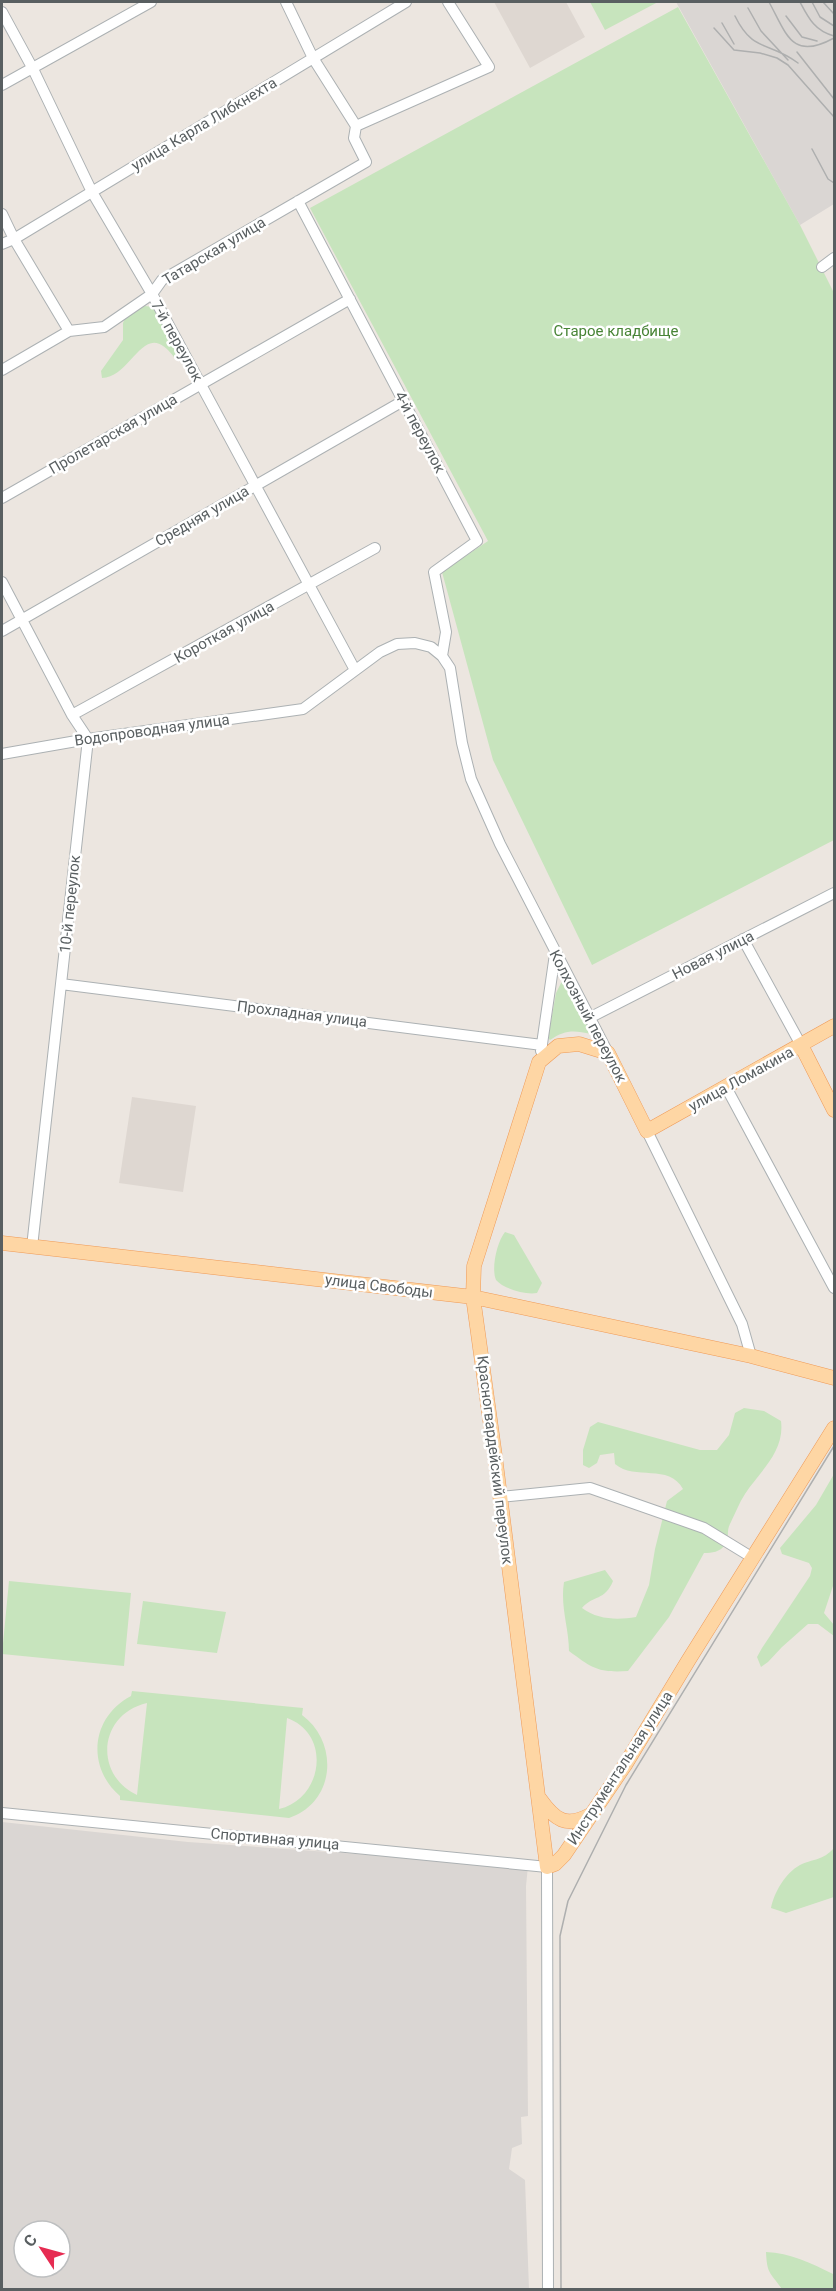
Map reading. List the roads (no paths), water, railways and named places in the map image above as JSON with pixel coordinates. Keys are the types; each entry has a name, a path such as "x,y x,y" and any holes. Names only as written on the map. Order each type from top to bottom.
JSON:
{"main road":[{"name":"улица Ломакина","path":"647,1131 834,1026"},
{"path":"539,1062 558,1046 579,1044 608,1053"},
{"path":"801,1045 834,1110"},
{"name":"Колхозный переулок","path":"608,1053 647,1131"},
{"name":"Красногвардейский переулок","path":"539,1062 474,1266 473,1297 547,1867"},
{"name":"улица Свободы","path":"2,1243 473,1297 751,1356 834,1378"},
{"name":"Инструментальная улица","path":"547,1867 555,1864 564,1855 625,1765 834,1428"},
{"path":"538,1798 549,1812 564,1822 578,1821 593,1813"}],"street":[{"path":"2,85 151,2"},
{"path":"286,2 313,58 356,126 489,67 448,2"},
{"name":"улица Карла Либкнехта","path":"2,244 14,239 406,2"},
{"name":"7-й переулок","path":"2,12 33,69 92,192 152,294 355,670"},
{"name":"Татарская улица","path":"2,370 69,331 104,327 152,294 162,280 366,162 354,138 356,126"},
{"name":"4-й переулок","path":"298,201 477,541 434,572 446,632 442,656"},
{"path":"2,214 14,239 69,331"},
{"path":"822,267 834,258"},
{"name":"Пролетарская улица","path":"2,498 350,299"},
{"name":"Средняя улица","path":"2,631 403,401"},
{"name":"Короткая улица","path":"72,715 375,548"},
{"path":"2,582 72,715 88,739"},
{"path":"355,670 380,652 397,644 416,643 430,647 442,656"},
{"name":"Колхозный переулок","path":"442,656 450,668 462,743 471,778 500,844 608,1053"},
{"name":"Водопроводная улица","path":"2,754 88,739 303,709 355,670"},
{"name":"10-й переулок","path":"32,1246 88,739"},
{"name":"Новая улица","path":"591,1017 834,893"},
{"path":"743,939 801,1045"},
{"name":"Красногвардейский переулок","path":"539,1062 555,954"},
{"name":"Прохладная улица","path":"61,984 542,1045"},
{"path":"726,1087 834,1288"},
{"name":"Колхозный переулок","path":"647,1131 742,1324 751,1356"},
{"path":"500,1497 590,1488 705,1528 753,1558"},
{"name":"Спортивная улица","path":"2,1813 547,1867"},
{"path":"547,1867 548,2289"}],"tram line":[{"path":"769,2 792,41 809,47 834,38"},
{"path":"800,2 817,28 834,36"},
{"path":"812,2 820,17 834,26"},
{"path":"823,2 834,14"},
{"path":"748,8 761,31 788,60"},
{"path":"735,16 748,36 798,63"},
{"path":"786,16 802,37 817,41"},
{"path":"722,23 734,44"},
{"path":"714,28 734,50 760,53 777,58 788,65 834,117"},
{"path":"797,52 834,99"},
{"path":"812,149 828,179 834,183"},
{"path":"561,2290 560,1936 568,1901 626,1785 834,1446"}],"park label":[{"name":"Старое кладбище","path":"616,331"}]}
